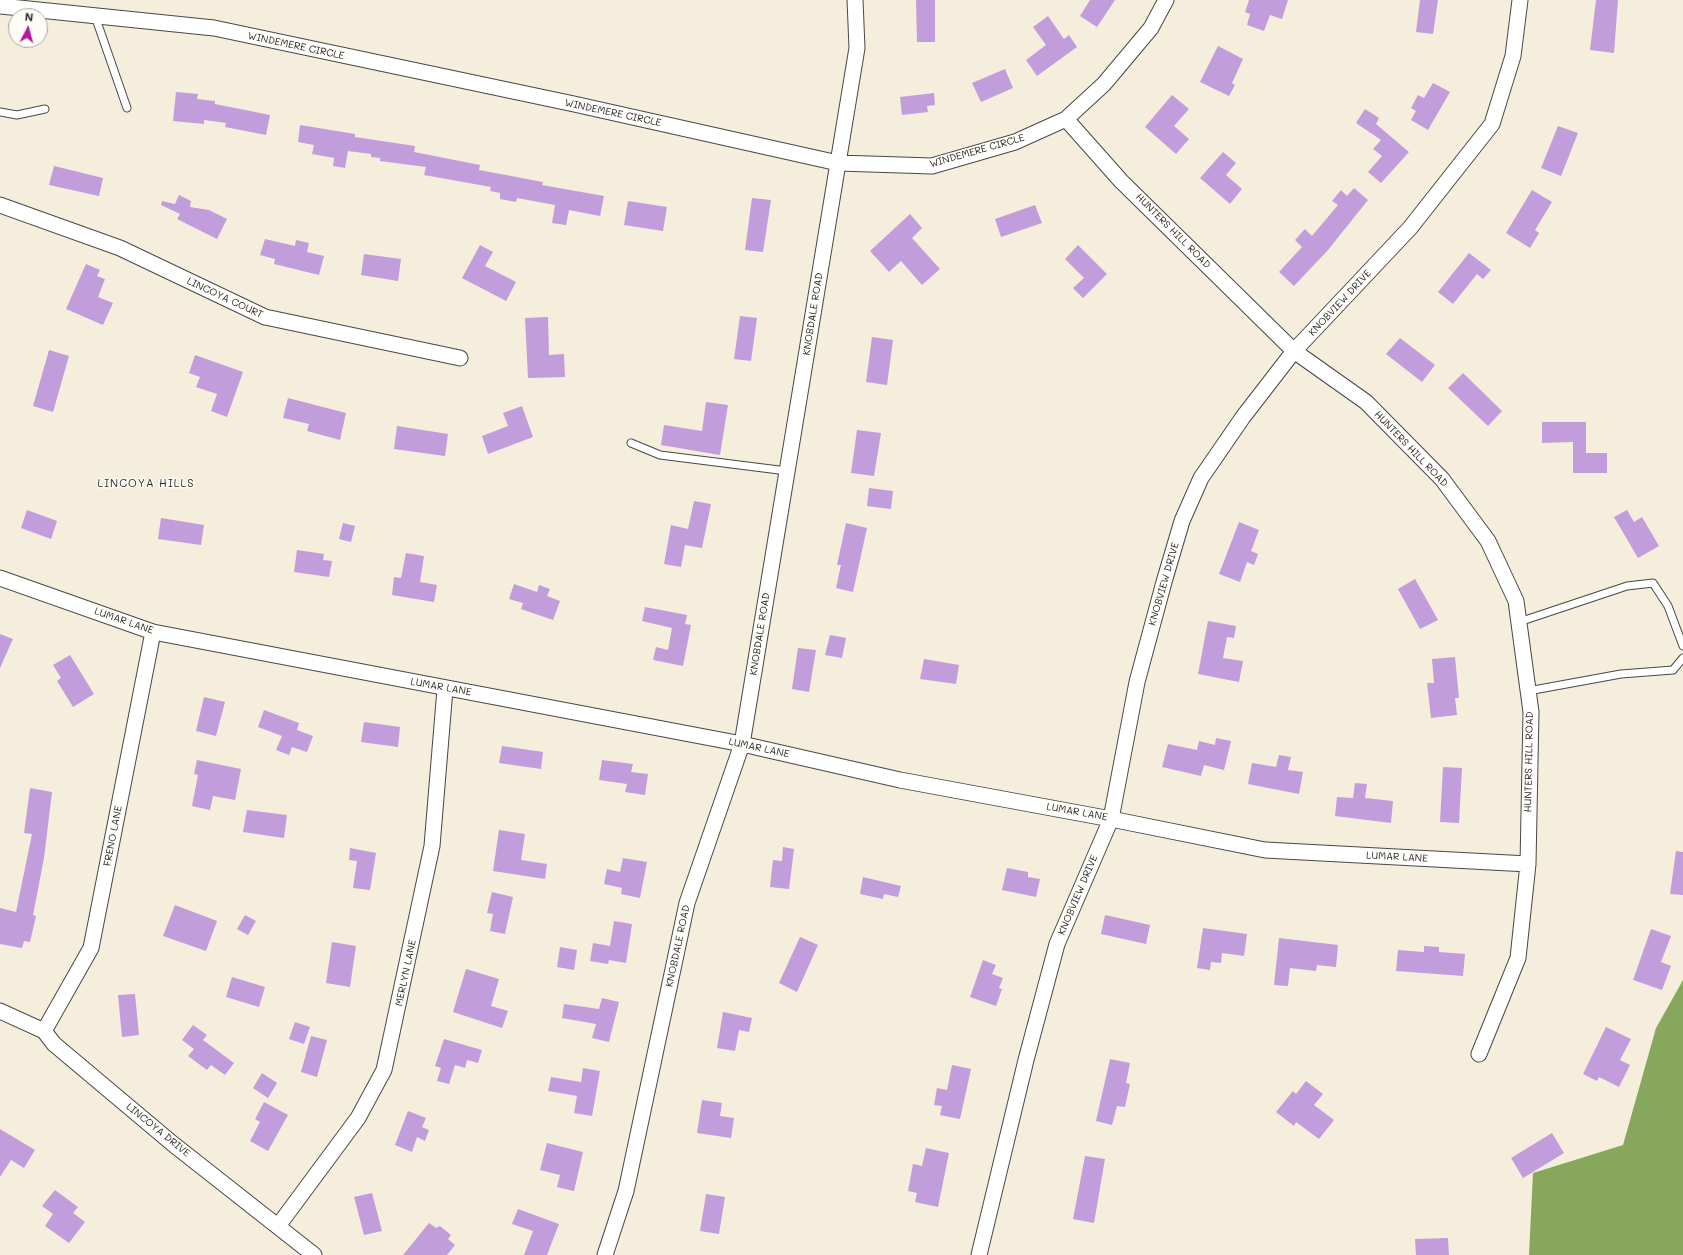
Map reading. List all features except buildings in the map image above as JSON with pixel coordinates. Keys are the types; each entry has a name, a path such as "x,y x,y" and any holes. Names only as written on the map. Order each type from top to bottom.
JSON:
{"street":[{"name":"KNOBDALE ROAD","path":"605,1255 626,1191 687,903 742,744 857,48 856,0"},
{"name":"WINDEMERE CIRCLE","path":"0,6 95,15 222,30 620,114 838,163 932,166 1015,142 1066,119 1104,84 1152,28 1166,0"},
{"name":"KNOBVIEW DRIVE","path":"979,1255 1026,1060 1057,944 1111,818 1137,682 1182,521 1201,478 1243,417 1294,351 1410,228 1492,124 1513,56 1520,0"},
{"name":"HUNTERS HILL ROAD","path":"1066,119 1122,181 1294,351 1366,402 1442,479 1488,541 1516,601 1531,712 1528,864 1518,958 1479,1054"},
{"name":"LINCOYA COURT","path":"0,205 120,248 265,317 460,358"},
{"name":"LUMAR LANE","path":"0,578 154,632 742,744 900,780 1111,818 1265,850 1528,864"},
{"name":"FRENO LANE","path":"44,1031 91,948 154,632"},
{"name":"MERLYN LANE","path":"278,1226 358,1118 384,1070 432,846 445,688"},
{"name":"LINCOYA DRIVE","path":"0,1011 44,1031 54,1044 167,1139 314,1255"}],"lane":[{"path":"95,15 127,108"},
{"path":"0,112 17,115 46,109"},
{"path":"631,443 660,455 787,471"},
{"path":"1519,622 1627,586 1653,583 1668,606 1683,646"},
{"path":"1528,691 1620,674 1673,670 1683,658"}],"green space":[{"path":"1683,980 1683,1255 1529,1255 1533,1173 1623,1145 1656,1028"}],"district":[{"name":"LINCOYA HILLS","path":"146,484"}]}
